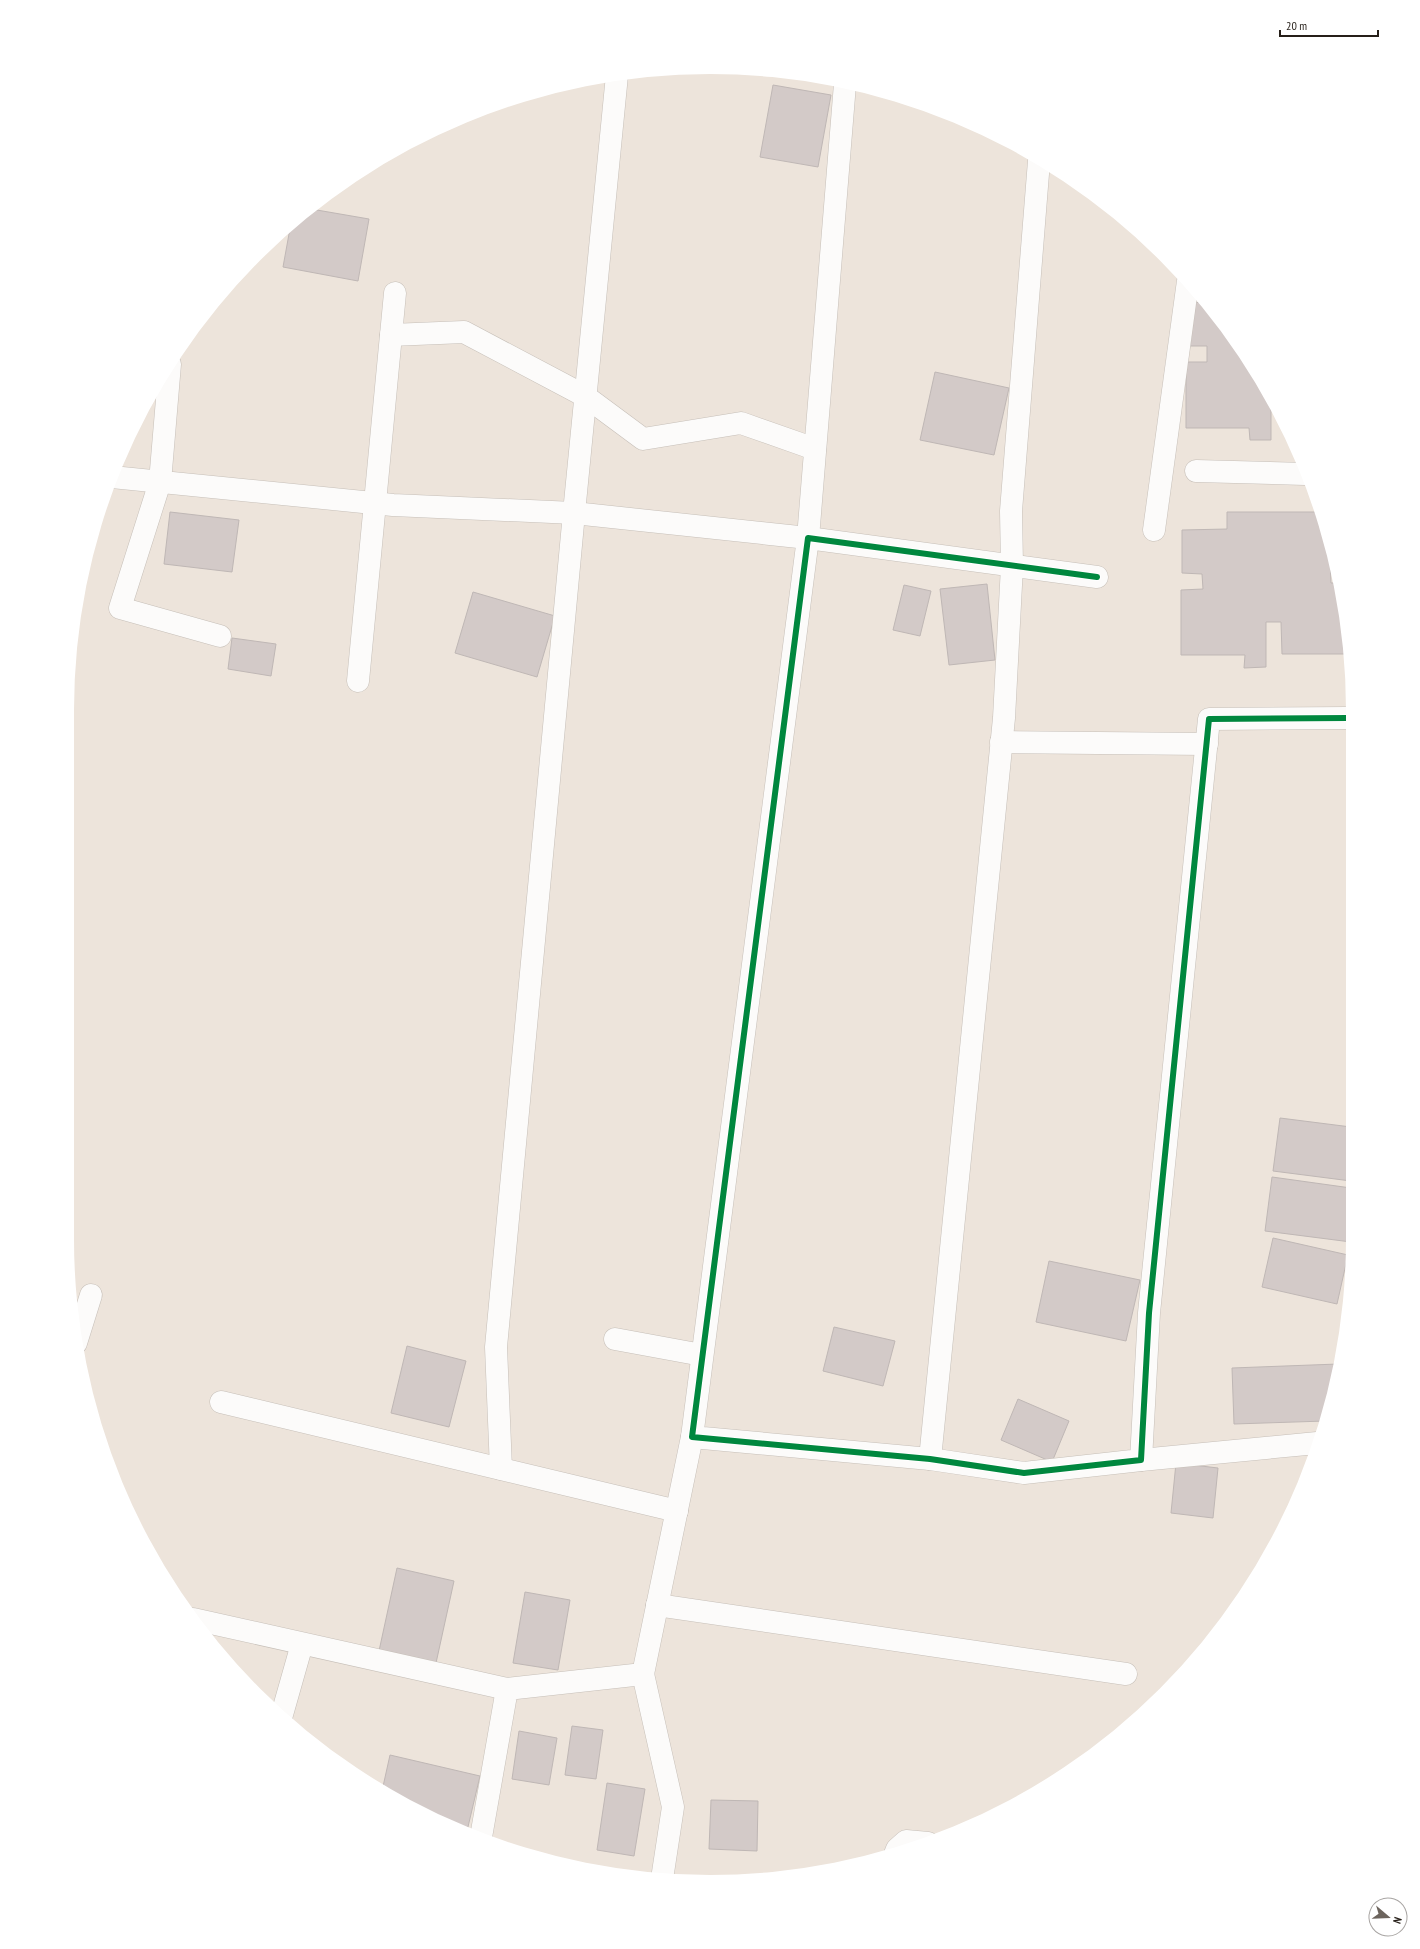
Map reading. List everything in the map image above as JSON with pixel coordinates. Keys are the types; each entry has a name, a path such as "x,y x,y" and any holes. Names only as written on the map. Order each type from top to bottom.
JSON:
{"street":[{"path":"501,1469 496,1348 574,513 616,81"},
{"path":"663,1873 673,1807 643,1674 692,1437 808,538 845,89"},
{"path":"930,1459 1001,742 1012,566 1011,511 1039,166"},
{"path":"1154,530 1187,290"},
{"path":"358,681 395,293"},
{"path":"391,335 464,332 586,396 643,439 741,423 815,449"},
{"path":"169,376 160,482 120,608 220,636"},
{"path":"1196,471 1300,474"},
{"path":"118,478 375,503 574,513 808,538 1097,577"},
{"path":"1141,1460 1149,1313 1210,719 1346,718"},
{"path":"1001,742 1207,744"},
{"path":"80,1329 91,1295"},
{"path":"615,1339 702,1355"},
{"path":"221,1402 677,1511"},
{"path":"692,1437 930,1459 1024,1473 1312,1444"},
{"path":"657,1605 1126,1674"},
{"path":"201,1621 507,1688 643,1674"},
{"path":"283,1710 302,1644"},
{"path":"482,1832 507,1688"},
{"path":"902,1845 906,1841 912,1842"}],"building":[{"path":"773,85 831,95 818,167 760,157"},
{"path":"317,210 369,219 358,281 283,267 289,234"},
{"path":"1198,302 1215,323 1261,392 1271,411 1271,440 1250,440 1249,428 1186,428 1186,362 1207,362 1207,346 1186,346 1186,303"},
{"path":"935,372 1009,388 994,455 920,440"},
{"path":"170,512 239,520 232,572 164,564"},
{"path":"1227,512 1314,512 1331,572 1331,583 1333,583 1334,586 1344,654 1282,654 1281,622 1266,622 1266,667 1244,668 1245,655 1181,655 1181,590 1203,589 1202,574 1182,573 1182,530 1227,529"},
{"path":"987,584 995,660 949,665 940,589"},
{"path":"904,585 931,591 920,636 893,630"},
{"path":"473,592 555,616 537,677 455,653"},
{"path":"232,638 276,644 271,676 228,669"},
{"path":"1280,1118 1346,1126 1346,1180 1273,1171"},
{"path":"1272,1177 1346,1187 1346,1241 1265,1231"},
{"path":"1273,1238 1346,1254 1345,1267 1337,1304 1262,1287"},
{"path":"1049,1261 1140,1280 1126,1341 1036,1322"},
{"path":"834,1327 895,1341 883,1386 823,1371"},
{"path":"407,1346 466,1361 449,1427 391,1413"},
{"path":"1334,1364 1319,1421 1234,1424 1232,1368"},
{"path":"1018,1399 1069,1421 1052,1462 1001,1440"},
{"path":"1176,1463 1218,1468 1213,1518 1171,1513"},
{"path":"397,1568 454,1581 436,1663 379,1651"},
{"path":"525,1592 570,1600 558,1670 513,1663"},
{"path":"572,1726 603,1730 596,1779 565,1775"},
{"path":"519,1731 557,1738 549,1785 512,1779"},
{"path":"390,1755 480,1776 468,1827 383,1785"},
{"path":"607,1783 645,1789 634,1856 597,1850"},
{"path":"711,1800 758,1801 757,1851 709,1849"}],"cycle path":[{"path":"1097,577 808,538 692,1437 930,1459 1024,1473 1141,1460 1149,1313 1209,719 1346,718"}]}
